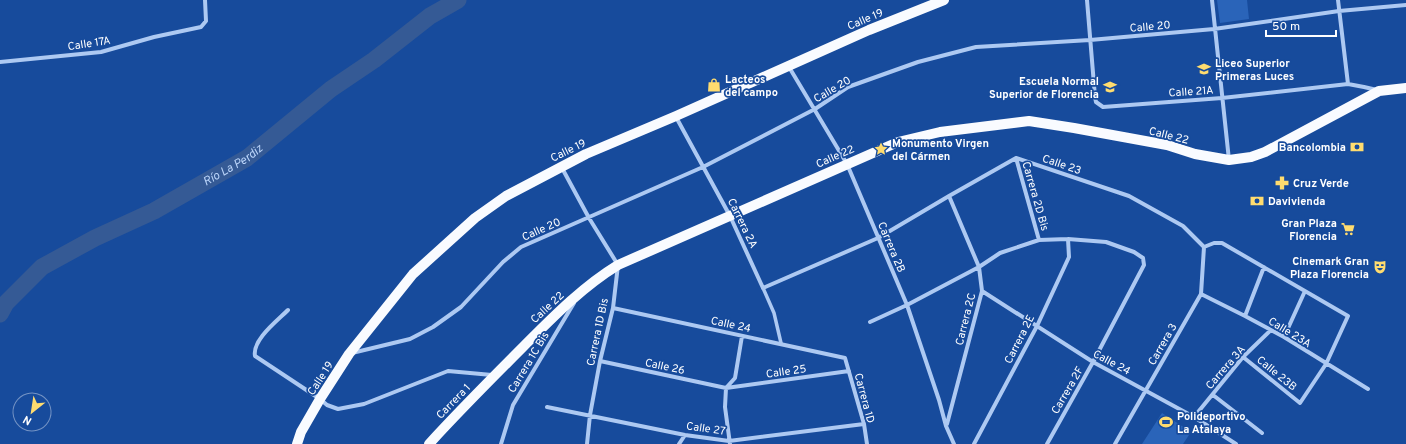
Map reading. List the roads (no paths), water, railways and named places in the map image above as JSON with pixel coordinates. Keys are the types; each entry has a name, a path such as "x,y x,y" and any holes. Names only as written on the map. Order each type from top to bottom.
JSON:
{"main road":[{"name":"Calle 19","path":"297,444 301,432 320,399 349,354 413,274 475,218 506,196 586,154 789,67 869,30 944,0"},
{"name":"Calle 22","path":"495,375 539,331 599,277 618,265 898,142 940,132 1029,121 1168,145 1195,154 1229,160 1251,157 1265,152 1379,91 1406,88"},
{"name":"Carrera 1","path":"429,444 495,375"}],"street":[{"name":"Calle 17A","path":"0,62 101,52 154,37 202,27 206,21 205,0"},
{"path":"1087,0 1090,40"},
{"path":"1212,0 1229,160"},
{"path":"1338,0 1348,84"},
{"name":"Calle 20","path":"349,354 410,339 433,327 461,308 503,262 521,247 703,167 815,109 848,87 918,62 976,47 1090,40 1214,29 1339,11 1406,5"},
{"name":"Calle 21A","path":"1090,40 1095,97 1096,102 1103,107 1222,98 1348,84 1379,91"},
{"name":"Carrera 2B","path":"789,67 847,164 907,305 939,400 946,426 954,444"},
{"name":"Carrera 2A","path":"676,116 730,216 763,288 774,313 780,343"},
{"path":"763,288 878,238 1016,158"},
{"name":"Carrera 2D Bis","path":"1016,158 1039,240"},
{"name":"Calle 23","path":"1016,158 1129,196 1183,226 1204,247"},
{"path":"561,167 589,218 618,265"},
{"name":"Carrera 2C","path":"946,426 982,291 979,267 949,196"},
{"path":"870,322 907,305 979,267 1000,253 1039,240 1068,239"},
{"name":"Carrera 2F","path":"1046,444 1093,362 1144,265 1144,258 1134,252 1106,242 1068,239"},
{"name":"Carrera 2E","path":"974,444 1036,326 1069,257 1068,239"},
{"path":"1204,247 1214,242 1222,243 1348,316 1326,364"},
{"name":"Carrera 3","path":"1115,444 1200,294 1204,247"},
{"name":"Carrera 1D Bis","path":"587,444 590,415 600,361 613,308 618,265"},
{"path":"1245,316 1264,267"},
{"name":"Calle 24","path":"982,291 1093,362 1194,416 1236,444"},
{"path":"1284,337 1305,291"},
{"name":"Carrera 1C Bis","path":"501,444 513,405 580,294"},
{"name":"Calle 23A","path":"1200,294 1284,337 1368,389"},
{"name":"Calle 24","path":"613,308 845,358"},
{"path":"288,310 260,339 254,351 255,356 327,405 338,409 364,404 448,371 495,375"},
{"name":"Carrera 3A","path":"1194,416 1243,357 1271,330"},
{"path":"729,442 725,408 726,388 735,378 742,336"},
{"name":"Calle 23B","path":"1243,357 1300,403 1326,364"},
{"name":"Carrera 1D","path":"845,358 864,424 867,444"},
{"name":"Calle 26","path":"600,361 726,388"},
{"name":"Calle 25","path":"726,388 849,371"},
{"path":"1213,395 1262,433"},
{"name":"Calle 27","path":"547,407 685,435 729,442 864,424"},
{"path":"679,444 685,435"}],"waterway":[{"name":"Río La Perdiz","path":"0,314 6,303 42,267 95,238 154,211 247,158 331,89 374,60 430,16 458,0"}],"place":[{"name":"Liceo Superior Primeras Luces","path":"1204,69"},
{"name":"Lacteos del campo","path":"714,85"},
{"name":"Escuela Normal Superior de Florencia","path":"1110,87"},
{"name":"Bancolombia","path":"1357,147"},
{"name":"Monumento Virgen del Cármen","path":"881,149"},
{"name":"Cruz Verde","path":"1282,183"},
{"name":"Davivienda","path":"1257,201"},
{"name":"Gran Plaza Florencia","path":"1348,229"},
{"name":"Cinemark Gran Plaza Florencia","path":"1380,267"},
{"name":"Polideportivo La Atalaya","path":"1166,422"}]}
